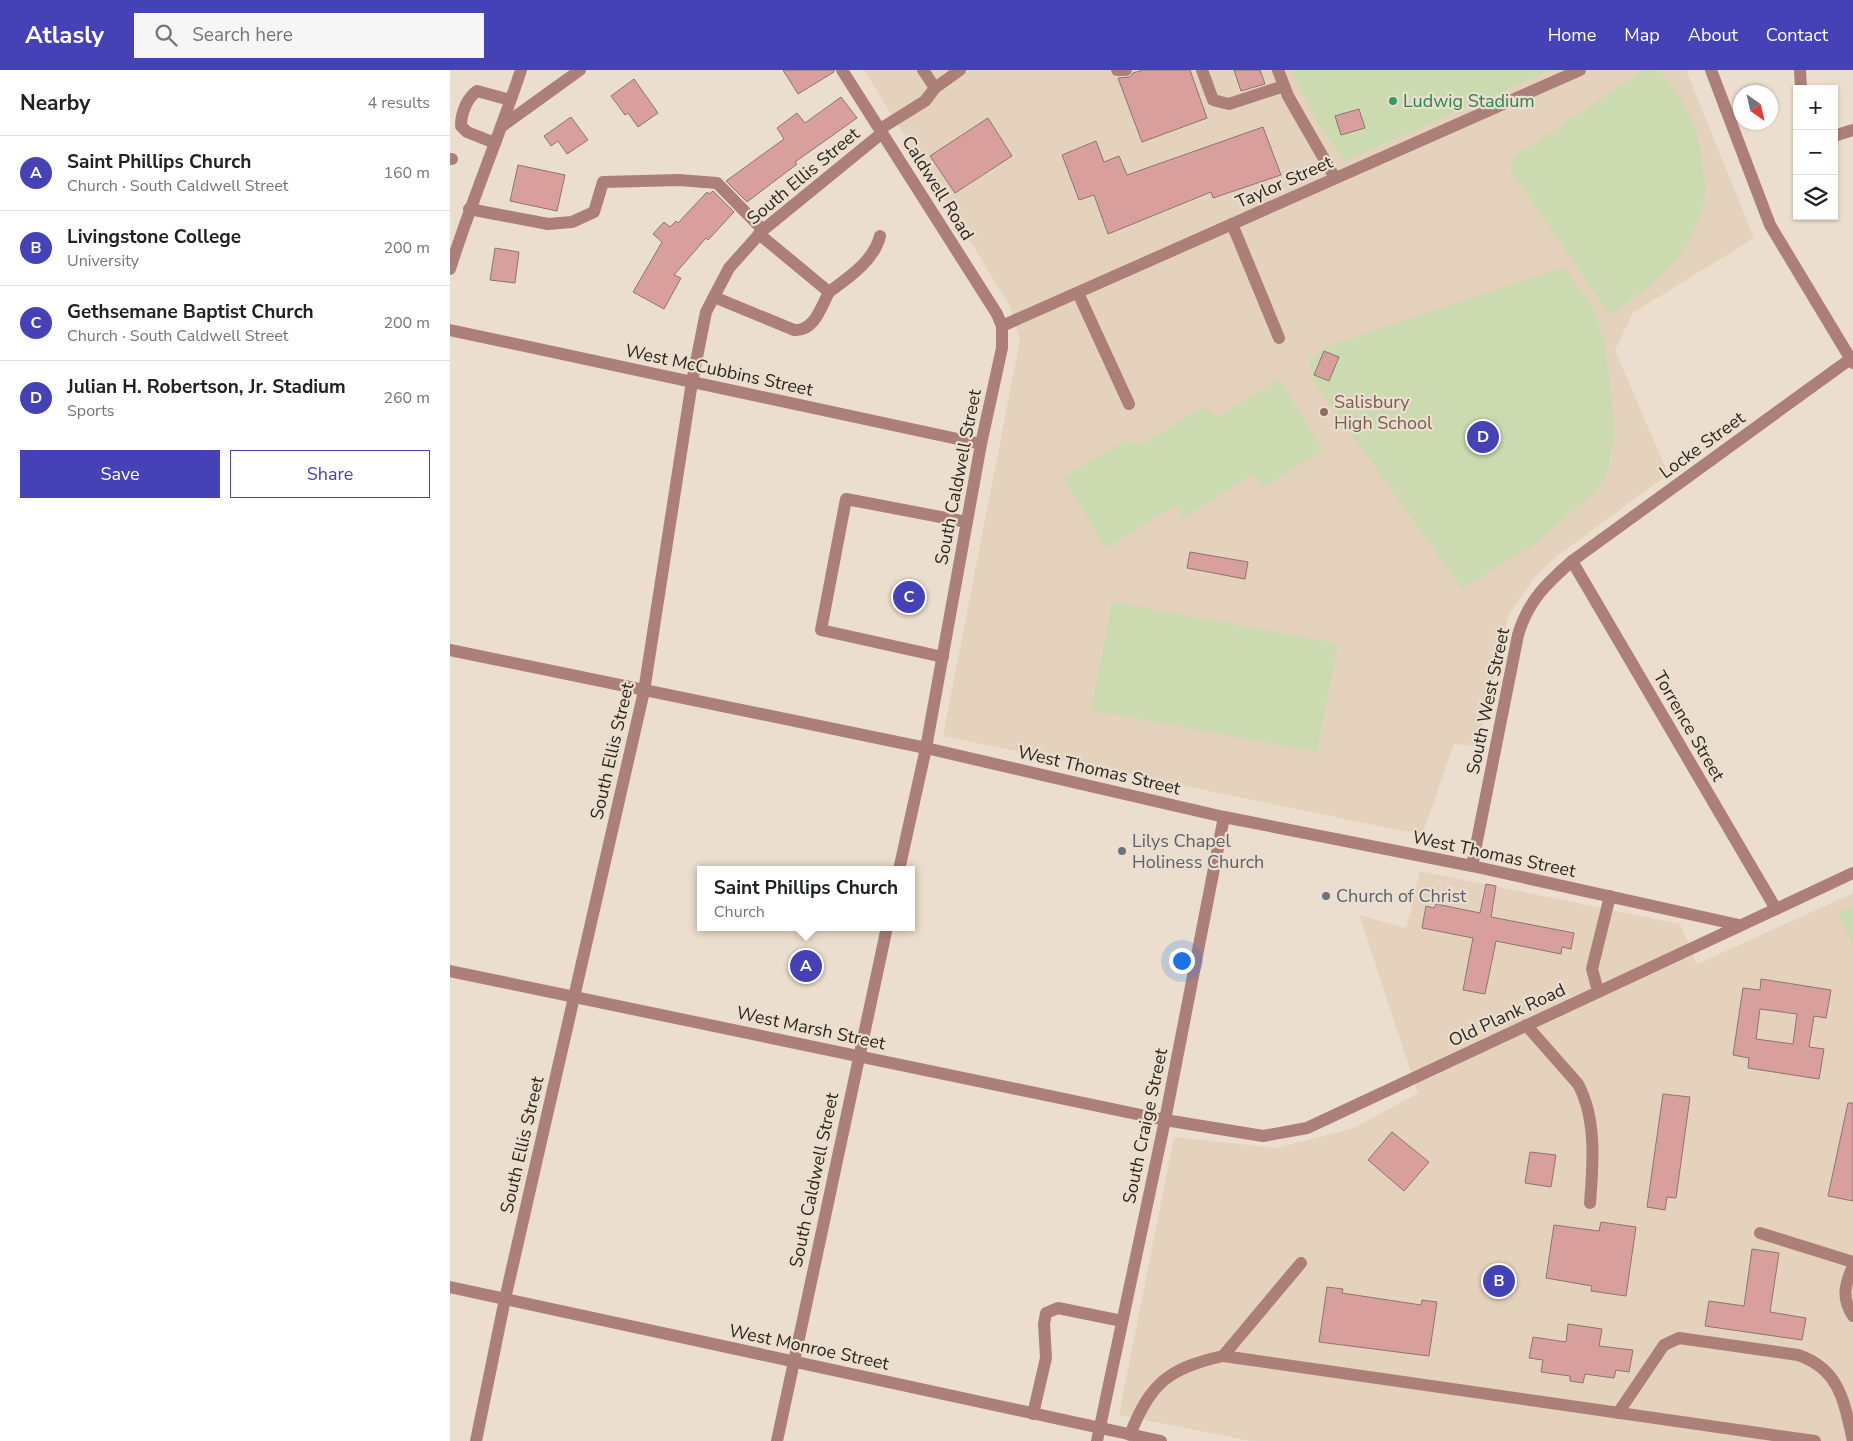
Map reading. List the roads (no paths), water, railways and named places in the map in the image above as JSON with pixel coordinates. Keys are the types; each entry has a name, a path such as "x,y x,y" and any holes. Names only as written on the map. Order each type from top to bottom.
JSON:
{"street":[{"path":"450,269 469,209 521,70"},
{"path":"501,126 580,70"},
{"name":"Caldwell Road","path":"842,70 997,314 1002,326"},
{"path":"923,70 935,88"},
{"name":"South Ellis Street","path":"476,1441 573,996 644,691 692,382 706,312 729,268 761,232 881,131 925,100 935,88 960,70"},
{"path":"1118,70 1126,70"},
{"path":"1202,70 1213,100 1221,103 1229,104 1284,86"},
{"path":"1278,70 1284,86 1335,178"},
{"name":"Taylor Street","path":"1002,326 1580,70"},
{"path":"1711,70 1770,225 1852,360"},
{"path":"1800,70 1802,85"},
{"path":"495,143 467,132 461,126 461,119 469,96 477,91 510,100"},
{"path":"1838,135 1853,130"},
{"path":"469,209 548,224 572,222 594,212 603,182 698,181 717,183 761,232 829,292"},
{"path":"1232,224 1279,338"},
{"path":"714,297 800,331 812,322 829,292 868,260 878,244 880,236"},
{"path":"1078,293 1129,404"},
{"name":"South Caldwell Street","path":"900,866 926,748 981,444 1002,348 1002,326"},
{"name":"West McCubbins Street","path":"450,330 981,444"},
{"name":"Locke Street","path":"1572,561 1852,360"},
{"path":"943,657 821,630 846,499 967,522"},
{"name":"South West Street","path":"1472,866 1524,616 1544,586 1572,561"},
{"name":"Torrence Street","path":"1572,561 1776,909"},
{"name":"West Thomas Street","path":"450,650 926,748 1224,817 1472,866 1739,925"},
{"name":"South Craige Street","path":"1098,1435 1164,1120 1224,817"},
{"name":"Old Plank Road","path":"1164,1120 1263,1136 1307,1128 1853,873"},
{"path":"1598,991 1592,969 1610,896"},
{"name":"South Caldwell Street","path":"777,1441 886,931"},
{"name":"West Marsh Street","path":"450,971 1164,1120"},
{"path":"1526,1025 1578,1084 1583,1093 1588,1117 1593,1162 1590,1204"},
{"path":"1760,1233 1853,1262"},
{"path":"1223,1356 1301,1263"},
{"path":"1853,1266 1844,1286 1847,1306 1853,1316"},
{"name":"West Monroe Street","path":"450,1287 1033,1414 1098,1435 1130,1435 1161,1441"},
{"path":"1033,1414 1046,1358 1044,1324 1046,1313 1058,1308 1122,1321"},
{"path":"1618,1413 1664,1345 1679,1338 1798,1355 1814,1360 1831,1374 1843,1399 1853,1441"},
{"path":"1130,1435 1141,1406 1162,1381 1197,1362 1223,1356 1815,1441"}],"place":[{"name":"Ludwig Stadium","path":"1393,101"},
{"name":"Salisbury High School","path":"1324,412"},
{"name":"Julian H. Robertson, Jr. Stadium","path":"1483,437"},
{"name":"Gethsemane Baptist Church","path":"909,597"},
{"name":"Lilys Chapel Holiness Church","path":"1122,851"},
{"name":"Church of Christ","path":"1326,896"},
{"name":"Saint Phillips Church","path":"806,966"},
{"name":"Livingstone College","path":"1499,1281"}]}
